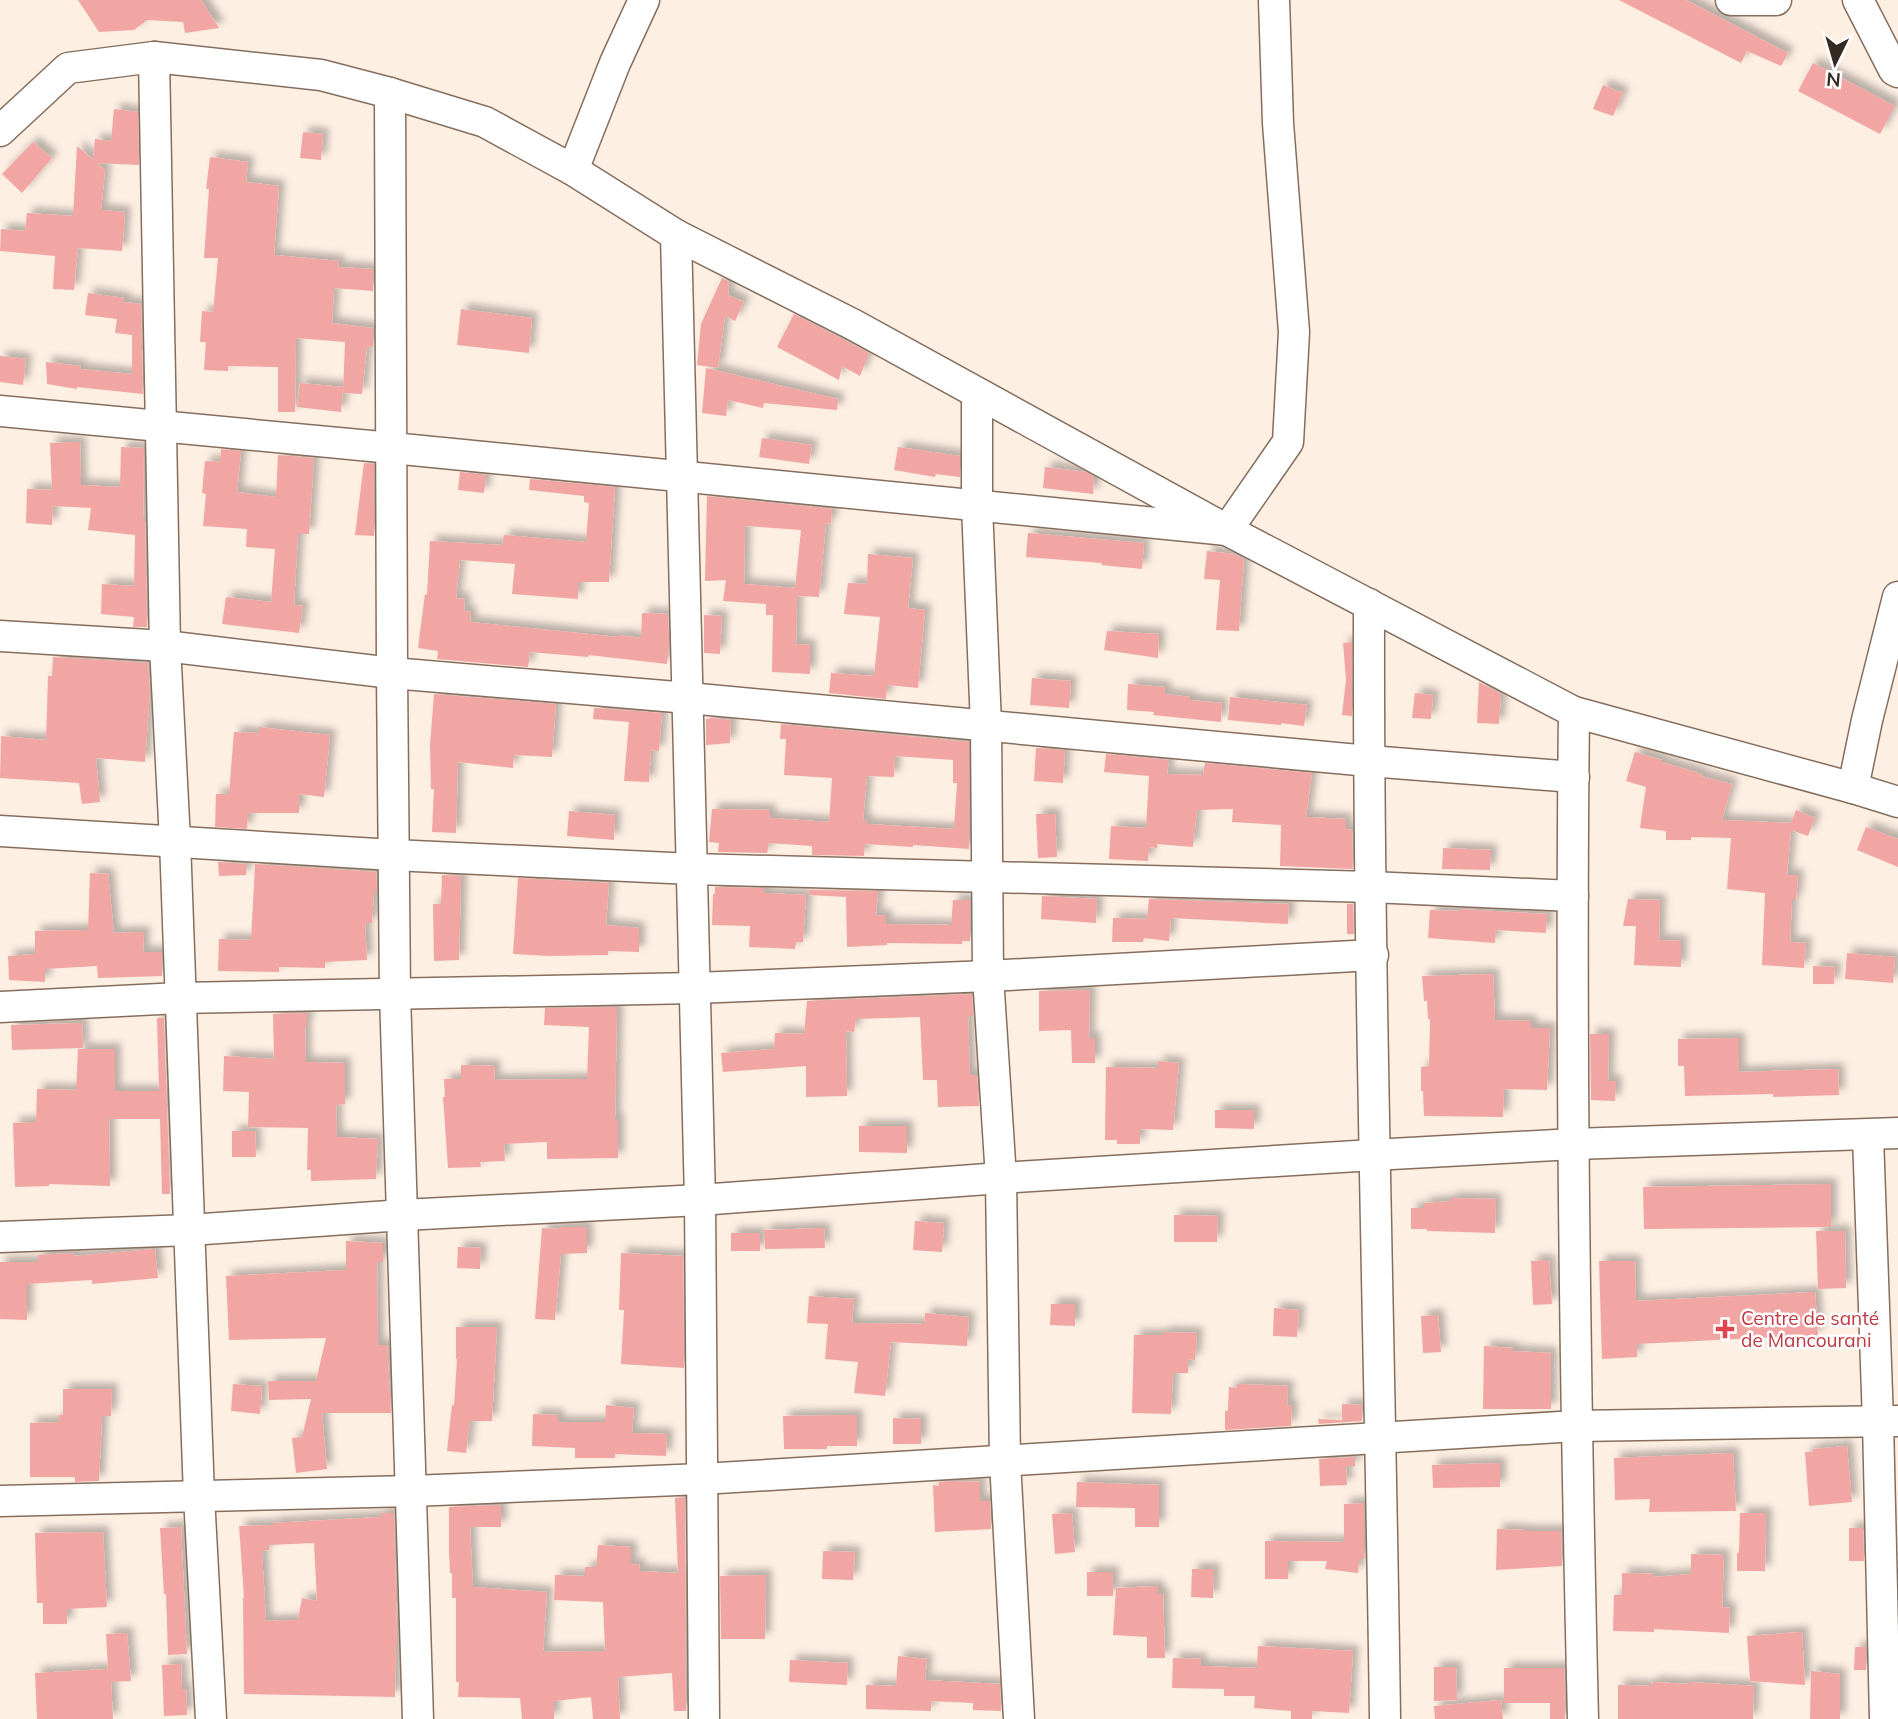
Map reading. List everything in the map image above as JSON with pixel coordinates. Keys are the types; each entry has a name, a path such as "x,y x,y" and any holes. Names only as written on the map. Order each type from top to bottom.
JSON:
{"street":[{"path":"573,170 615,62 645,0"},
{"path":"1227,530 1288,442 1294,332 1278,123 1274,0"},
{"path":"1731,0 1776,0"},
{"path":"1858,0 1894,70 1898,72"},
{"path":"154,57 165,646 175,841 199,1496 211,1719"},
{"path":"6,117 68,68 154,57 321,75 485,122 573,170 676,235 854,325 1227,530 1574,712 1898,802"},
{"path":"390,93 395,995 418,1719"},
{"path":"676,235 701,1200 704,1719"},
{"path":"976,393 977,506 986,725 988,976 1001,1178 1005,1461 1019,1719"},
{"path":"0,411 1227,530"},
{"path":"1853,788 1898,597"},
{"path":"1369,604 1373,1155 1385,1719"},
{"path":"0,636 165,646 392,673 1574,777"},
{"path":"1574,712 1576,1426 1583,1719"},
{"path":"0,831 393,856 692,869 1371,887 1573,896"},
{"path":"0,1007 180,998 695,988 988,976 1373,955"},
{"path":"0,1237 190,1230 403,1215 701,1200 1373,1155 1574,1144 1898,1133"},
{"path":"1868,1136 1888,1421 1885,1719"},
{"path":"0,1501 412,1491 702,1479 1576,1426 1888,1421"}],"building":[{"path":"78,0 201,0 219,28 185,33 183,22 147,20 134,30 99,32"},
{"path":"1619,0 1686,0 1788,53 1781,66 1747,51 1741,63"},
{"path":"1813,63 1895,106 1880,134 1798,91"},
{"path":"1603,85 1623,93 1613,116 1593,109"},
{"path":"114,109 138,112 139,165 97,163 105,170 101,210 125,212 122,251 78,248 74,290 53,289 55,256 0,251 1,229 25,231 27,213 73,216 77,146 93,159 95,139 111,141"},
{"path":"303,132 323,134 321,160 300,158"},
{"path":"33,142 52,158 22,193 2,174"},
{"path":"210,157 248,162 246,182 279,186 274,255 339,261 338,267 373,269 373,291 334,288 332,323 373,328 373,347 367,346 362,394 343,393 345,342 296,338 295,412 278,412 278,367 228,366 228,371 204,370 206,342 200,342 202,311 213,312 218,258 204,258"},
{"path":"722,278 729,282 728,295 744,302 735,321 725,316 718,368 697,365 701,324"},
{"path":"88,293 124,298 124,302 141,304 143,394 47,384 46,362 81,366 80,369 132,374 132,335 115,333 117,319 85,315"},
{"path":"461,309 532,318 529,353 457,345"},
{"path":"794,314 869,353 860,376 842,366 839,380 777,347"},
{"path":"0,356 26,359 23,385 0,382"},
{"path":"706,368 838,399 837,410 764,403 763,408 728,400 726,416 702,413"},
{"path":"300,383 343,387 341,412 297,407"},
{"path":"762,438 812,445 809,464 759,457"},
{"path":"80,442 81,485 120,487 121,447 144,448 143,521 147,627 133,627 134,617 101,614 102,584 134,586 135,535 88,530 91,508 53,506 52,525 26,523 27,489 52,490 50,443"},
{"path":"898,447 960,456 960,477 936,474 935,477 894,470"},
{"path":"221,449 241,451 237,492 276,497 278,455 314,458 309,534 298,534 294,605 303,606 299,633 222,624 226,597 271,602 275,549 246,547 247,529 203,526 205,461 220,462"},
{"path":"364,463 374,464 374,536 355,535"},
{"path":"1045,467 1086,472 1094,477 1093,494 1043,488"},
{"path":"460,472 486,475 484,493 458,490"},
{"path":"530,479 615,487 609,582 578,582 578,599 512,594 515,564 460,560 456,598 465,599 464,611 471,612 470,622 641,638 642,613 668,614 667,664 589,655 530,652 528,667 437,659 438,651 418,648 425,594 427,595 430,541 502,545 504,535 586,542 589,503 584,502 584,496 529,490"},
{"path":"707,496 832,509 831,524 826,523 819,597 797,596 796,644 810,645 810,674 772,672 773,615 766,615 766,604 723,601 726,580 705,581","holes":["745,526 801,530 795,588 744,584"]},
{"path":"1028,533 1144,543 1142,569 1026,557"},
{"path":"1207,551 1234,554 1244,559 1239,631 1216,630 1220,580 1204,579"},
{"path":"868,554 913,558 908,608 925,610 918,688 887,685 886,699 829,693 831,673 874,676 880,617 844,614 848,583 867,584"},
{"path":"704,615 722,616 720,654 704,653"},
{"path":"1107,631 1159,634 1158,658 1104,650"},
{"path":"1352,642 1352,716 1342,715 1346,680 1343,643"},
{"path":"53,657 148,663 150,690 145,762 96,758 100,802 82,804 79,783 0,778 1,736 46,740 48,676 52,676"},
{"path":"1032,678 1071,681 1069,708 1030,705"},
{"path":"1479,682 1501,694 1499,724 1477,723"},
{"path":"1128,684 1165,687 1165,694 1222,703 1221,722 1127,710"},
{"path":"1415,693 1433,695 1431,719 1412,718"},
{"path":"434,694 556,704 552,757 514,755 513,768 458,762 456,833 432,832 434,789 431,789 430,745"},
{"path":"1230,697 1307,705 1304,726 1228,720"},
{"path":"594,708 662,713 659,751 651,750 649,782 624,781 629,722 593,719"},
{"path":"706,719 731,720 730,743 706,745"},
{"path":"781,724 969,742 969,849 865,844 864,856 812,855 812,846 769,843 767,853 718,852 719,843 709,842 712,809 770,810 770,818 829,822 832,778 784,775 786,739 780,739","holes":["895,756 953,760 953,783 957,783 954,829 867,824 867,820 863,820 867,776 894,777"]},
{"path":"259,727 330,735 324,797 299,794 299,813 248,813 247,829 215,827 216,794 229,794 234,732 259,733"},
{"path":"1036,748 1065,750 1063,783 1034,781"},
{"path":"1635,752 1702,774 1701,776 1732,784 1722,820 1791,823 1796,810 1815,818 1808,836 1791,830 1787,875 1798,875 1796,900 1792,900 1790,942 1806,943 1804,968 1762,965 1765,893 1727,889 1731,838 1691,837 1691,840 1666,840 1666,831 1640,828 1646,787 1626,781"},
{"path":"1106,754 1169,760 1167,774 1203,775 1205,763 1312,773 1306,817 1346,819 1346,829 1352,830 1353,869 1280,866 1281,825 1232,822 1233,809 1197,810 1193,847 1157,844 1157,848 1149,847 1148,861 1109,859 1111,826 1146,828 1149,776 1104,772"},
{"path":"569,811 615,815 614,840 567,836"},
{"path":"1036,814 1055,814 1057,857 1038,858"},
{"path":"1866,827 1898,839 1898,867 1857,850"},
{"path":"1443,848 1491,850 1490,870 1442,869"},
{"path":"218,862 246,864 246,875 219,876"},
{"path":"255,864 376,872 377,891 374,891 372,923 365,923 367,960 325,962 325,968 279,967 279,972 218,971 219,939 251,940"},
{"path":"90,873 108,874 114,933 144,932 143,952 162,952 162,976 98,978 97,966 45,969 45,982 9,980 8,956 35,954 35,931 88,930"},
{"path":"442,875 461,876 459,960 434,961 433,904 441,904"},
{"path":"518,878 609,883 606,925 639,928 639,952 608,951 608,955 550,956 513,954"},
{"path":"715,887 764,888 764,893 806,895 803,942 796,942 795,949 749,947 750,926 712,925"},
{"path":"809,890 878,891 876,916 886,915 886,924 951,925 953,900 970,900 970,941 962,941 962,944 887,943 847,947 846,897 809,895"},
{"path":"1042,896 1097,899 1096,923 1041,919"},
{"path":"1149,899 1289,904 1288,924 1171,918 1169,941 1144,938 1143,942 1112,942 1113,918 1147,919"},
{"path":"1628,899 1660,900 1659,940 1681,941 1681,967 1634,965 1636,926 1623,926"},
{"path":"1347,904 1353,904 1354,934 1347,934"},
{"path":"1430,910 1547,914 1546,933 1496,930 1495,943 1428,938"},
{"path":"1847,953 1895,957 1893,983 1845,979"},
{"path":"1813,966 1835,967 1834,984 1813,984"},
{"path":"1493,974 1495,1020 1531,1021 1531,1028 1550,1028 1547,1090 1504,1089 1503,1117 1424,1116 1421,1067 1429,1066 1430,1019 1427,1001 1424,1001 1422,976"},
{"path":"1090,990 1089,1038 1095,1038 1095,1063 1072,1063 1071,1030 1039,1031 1039,991"},
{"path":"972,994 973,1016 968,1016 970,1075 977,1075 979,1106 938,1107 937,1080 923,1080 920,1017 856,1019 854,1032 846,1031 847,1096 806,1097 806,1066 723,1072 721,1053 774,1049 775,1033 804,1034 807,1001"},
{"path":"617,1007 615,1119 618,1119 618,1158 547,1159 547,1142 504,1144 505,1161 480,1162 481,1167 448,1168 444,1079 461,1079 461,1065 495,1066 494,1080 587,1079 589,1027 544,1025 545,1008"},
{"path":"307,1013 306,1062 345,1063 345,1104 336,1105 337,1137 378,1139 376,1179 311,1181 311,1170 307,1170 308,1128 248,1127 249,1092 223,1091 224,1056 274,1059 273,1014"},
{"path":"157,1018 164,1018 170,1194 162,1194 160,1119 109,1119 110,1186 49,1184 15,1187 13,1123 36,1122 37,1089 76,1090 78,1049 115,1049 115,1091 159,1091"},
{"path":"82,1023 83,1048 12,1050 11,1025"},
{"path":"1590,1034 1609,1034 1608,1081 1616,1081 1615,1101 1591,1100"},
{"path":"1739,1038 1739,1072 1838,1069 1839,1095 1685,1096 1684,1066 1678,1066 1678,1039"},
{"path":"1158,1061 1179,1063 1173,1130 1140,1129 1140,1144 1117,1144 1117,1140 1105,1140 1106,1067 1158,1068"},
{"path":"1215,1110 1254,1110 1254,1129 1215,1128"},
{"path":"859,1126 907,1126 907,1153 859,1152"},
{"path":"232,1131 255,1131 256,1157 232,1157"},
{"path":"1831,1184 1831,1227 1644,1229 1643,1187"},
{"path":"1451,1198 1496,1199 1495,1233 1411,1229 1411,1208 1424,1208 1424,1203 1451,1201"},
{"path":"1174,1215 1218,1216 1217,1242 1174,1242"},
{"path":"915,1221 944,1223 942,1252 913,1250"},
{"path":"587,1227 587,1253 561,1254 555,1320 535,1319 542,1228"},
{"path":"824,1228 825,1248 765,1249 764,1230"},
{"path":"1816,1231 1845,1231 1846,1288 1818,1289"},
{"path":"731,1233 760,1233 760,1251 731,1251"},
{"path":"346,1241 383,1243 383,1262 377,1262 378,1345 387,1345 391,1413 322,1413 327,1469 296,1473 292,1438 302,1437 311,1399 269,1400 268,1381 316,1381 326,1338 229,1340 226,1276 346,1270"},
{"path":"458,1247 481,1248 480,1269 457,1268"},
{"path":"155,1249 158,1278 92,1284 92,1280 27,1284 27,1320 0,1319 0,1262 38,1262 38,1255 73,1253 74,1256"},
{"path":"621,1253 683,1256 684,1368 621,1364 624,1310 619,1310"},
{"path":"1549,1260 1552,1304 1533,1305 1531,1261"},
{"path":"1599,1261 1635,1261 1636,1301 1815,1292 1818,1335 1637,1344 1637,1357 1602,1359"},
{"path":"809,1296 854,1299 852,1323 924,1324 925,1313 969,1317 967,1346 891,1342 885,1396 854,1393 858,1362 825,1359 828,1324 807,1323"},
{"path":"1051,1304 1075,1304 1075,1326 1050,1325"},
{"path":"1274,1308 1299,1310 1297,1337 1273,1336"},
{"path":"1438,1315 1441,1352 1423,1353 1421,1316"},
{"path":"456,1327 497,1327 492,1421 470,1421 466,1453 447,1451 452,1405 454,1406"},
{"path":"1163,1332 1197,1333 1195,1360 1188,1359 1188,1373 1173,1373 1171,1414 1132,1413 1134,1335 1163,1335"},
{"path":"1484,1346 1551,1353 1551,1409 1483,1409"},
{"path":"233,1384 262,1386 260,1414 231,1411"},
{"path":"1237,1384 1288,1386 1287,1405 1292,1405 1291,1426 1225,1430 1229,1387 1237,1388"},
{"path":"63,1389 112,1389 111,1416 102,1416 99,1481 75,1482 75,1477 30,1477 30,1423 59,1422 59,1415 63,1415"},
{"path":"1342,1404 1362,1405 1362,1421 1319,1424 1318,1419 1342,1420"},
{"path":"606,1405 634,1408 632,1433 667,1434 666,1456 615,1454 615,1458 575,1458 575,1448 532,1446 533,1414 558,1415 558,1422 605,1422"},
{"path":"857,1415 857,1446 784,1449 783,1416"},
{"path":"893,1418 921,1419 921,1444 893,1444"},
{"path":"1847,1446 1852,1502 1809,1506 1805,1452"},
{"path":"1733,1453 1736,1511 1649,1512 1650,1499 1615,1500 1614,1458"},
{"path":"1355,1457 1355,1466 1346,1466 1347,1485 1320,1486 1319,1459"},
{"path":"1500,1463 1500,1487 1433,1488 1432,1465"},
{"path":"939,1482 980,1482 980,1501 990,1501 991,1529 935,1532 933,1485 939,1486"},
{"path":"1077,1482 1159,1485 1159,1527 1135,1527 1135,1508 1076,1507"},
{"path":"685,1497 686,1711 674,1711 672,1673 618,1677 620,1719 593,1719 591,1697 554,1701 554,1719 522,1719 520,1698 458,1697 456,1598 452,1598 450,1573 449,1507 501,1505 501,1527 470,1527 473,1587 547,1592 543,1652 605,1651 603,1602 554,1600 555,1575 585,1576 585,1567 596,1567 598,1545 631,1547 631,1565 639,1564 640,1571 678,1573 675,1498"},
{"path":"1364,1503 1364,1559 1359,1559 1358,1573 1325,1569 1327,1561 1288,1561 1288,1579 1265,1579 1265,1541 1344,1542 1344,1504"},
{"path":"381,1513 394,1513 397,1643 395,1697 244,1694 244,1598 239,1526 381,1517","holes":["314,1543 317,1601 302,1598 298,1620 266,1621 262,1551 269,1550 269,1545"]},
{"path":"1072,1513 1075,1552 1055,1554 1052,1514"},
{"path":"1740,1513 1766,1513 1765,1571 1737,1571"},
{"path":"181,1527 187,1654 168,1655 160,1528"},
{"path":"1849,1528 1863,1528 1864,1561 1849,1561"},
{"path":"1497,1529 1561,1531 1562,1566 1496,1570"},
{"path":"103,1532 107,1607 67,1609 67,1624 43,1624 43,1603 37,1603 35,1533"},
{"path":"823,1551 855,1552 853,1580 822,1579"},
{"path":"1691,1554 1724,1555 1722,1607 1730,1608 1729,1633 1654,1629 1654,1632 1613,1631 1614,1595 1622,1595 1622,1573 1654,1574 1654,1577 1691,1574"},
{"path":"1192,1569 1214,1569 1213,1598 1191,1597"},
{"path":"1087,1572 1113,1572 1113,1596 1087,1596"},
{"path":"766,1575 765,1639 721,1639 720,1576"},
{"path":"1158,1586 1158,1594 1163,1594 1165,1658 1147,1658 1147,1637 1113,1635 1116,1588"},
{"path":"1802,1632 1805,1685 1750,1681 1747,1636"},
{"path":"127,1633 131,1681 111,1682 113,1719 37,1719 35,1673 108,1669 106,1634"},
{"path":"1258,1646 1353,1651 1349,1713 1312,1711 1312,1719 1291,1719 1291,1711 1254,1708 1255,1696 1224,1696 1224,1689 1172,1688 1173,1658 1201,1659 1201,1666 1257,1668"},
{"path":"1855,1647 1866,1647 1866,1670 1854,1670"},
{"path":"898,1656 927,1659 925,1680 1000,1684 1001,1711 973,1710 973,1703 931,1701 931,1711 866,1709 866,1685 896,1686"},
{"path":"790,1660 848,1663 847,1685 789,1682"},
{"path":"181,1664 187,1715 164,1716 162,1665"},
{"path":"1434,1667 1456,1667 1457,1700 1434,1701"},
{"path":"1504,1668 1564,1668 1565,1719 1550,1719 1550,1703 1504,1703"},
{"path":"1811,1671 1840,1674 1840,1719 1810,1719"},
{"path":"1652,1682 1754,1686 1753,1719 1618,1719 1618,1685 1651,1686"},
{"path":"1501,1700 1503,1719 1435,1719 1434,1706"}],"place":[{"name":"Centre de santé de Mancourani","path":"1725,1329"}]}
